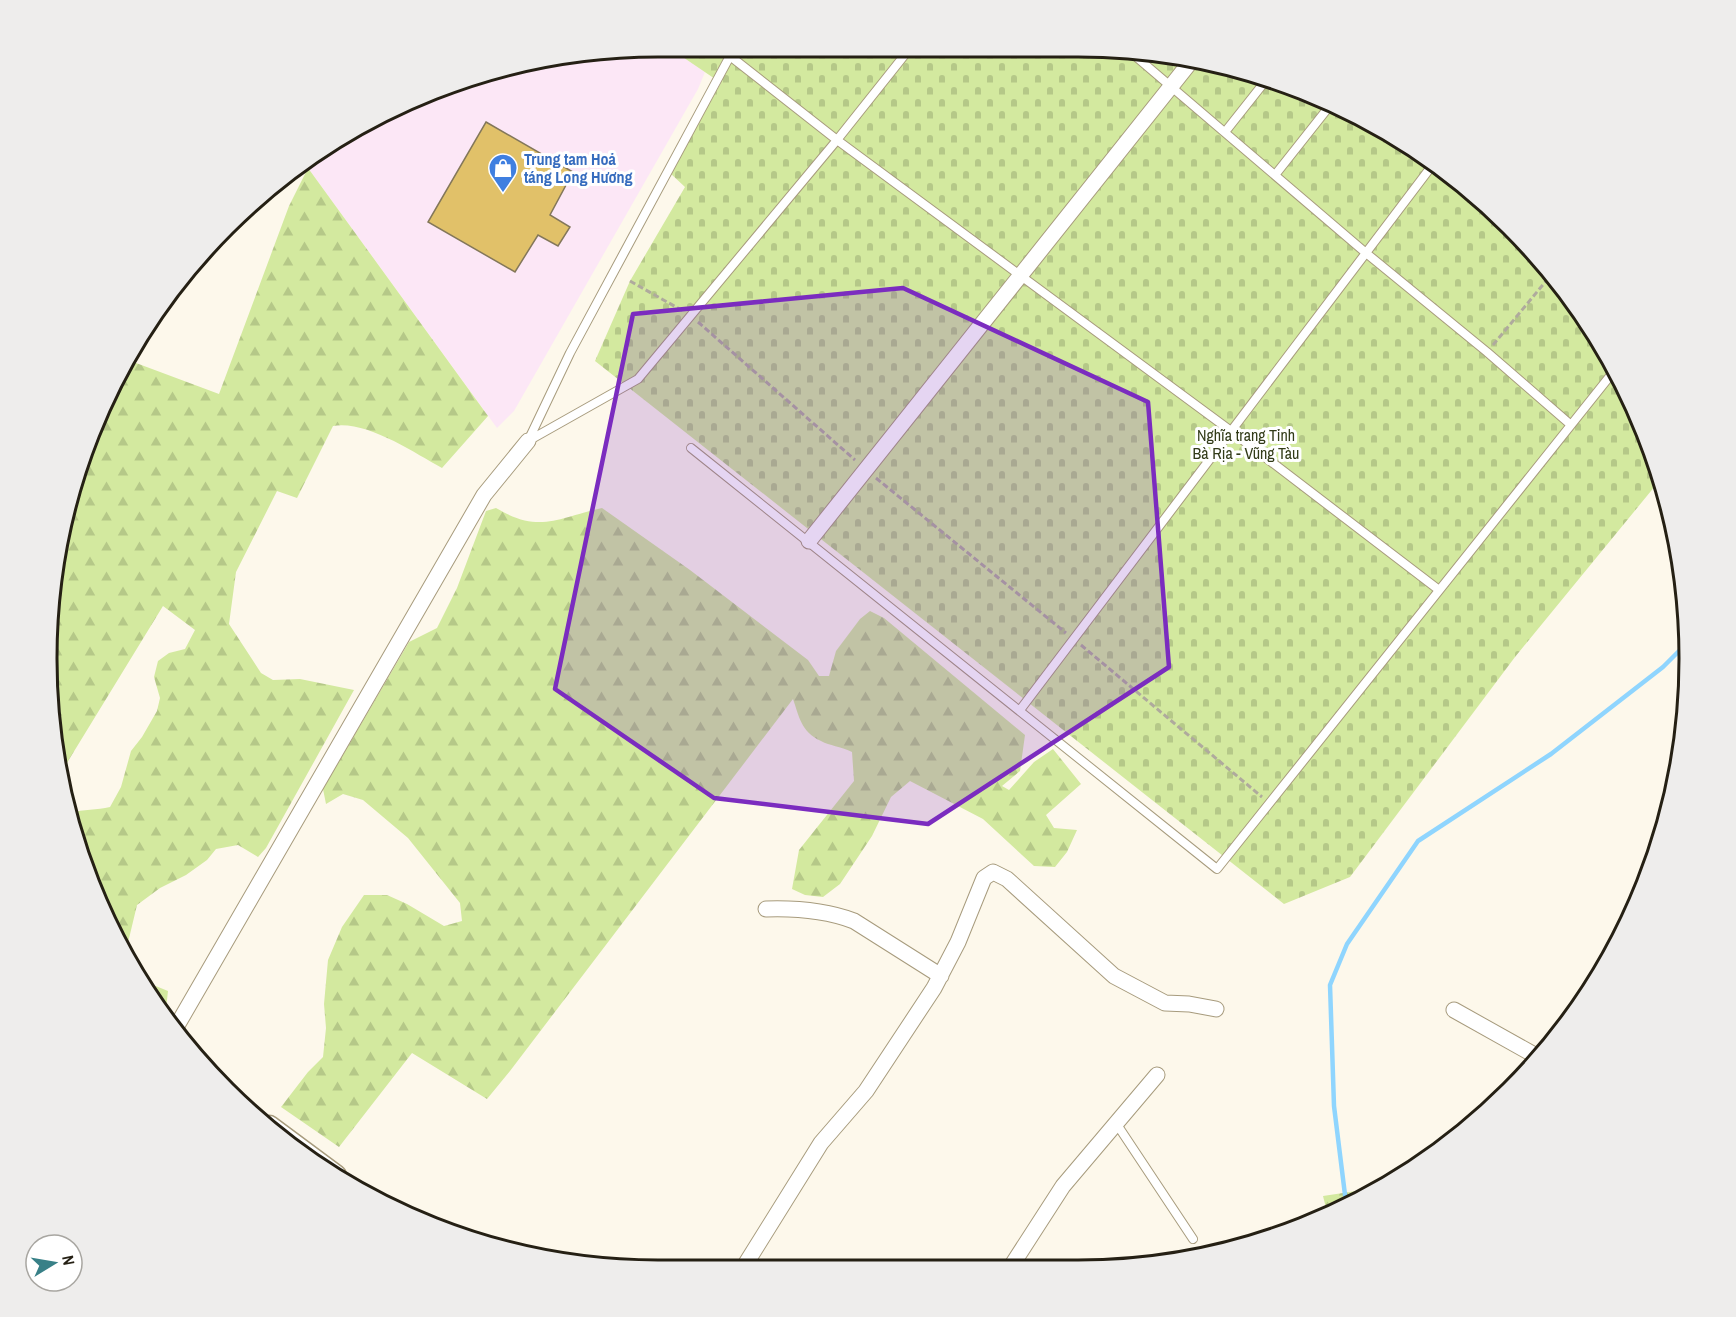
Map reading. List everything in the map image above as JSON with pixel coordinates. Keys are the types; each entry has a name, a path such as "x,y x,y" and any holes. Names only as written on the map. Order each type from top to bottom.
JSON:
{"street":[{"path":"809,541 1186,67"},
{"path":"179,1022 484,495 528,441"},
{"path":"748,1260 820,1143 866,1091 934,988 958,942 984,878 993,873 1007,879 1114,976 1165,1003 1189,1004 1216,1009"},
{"path":"766,909 795,908 839,915 854,921 941,976"},
{"path":"1454,1011 1531,1053"},
{"path":"1015,1260 1063,1186 1156,1075"}],"lane":[{"path":"528,441 570,353 729,57"},
{"path":"731,57 837,140 1021,274 1439,590"},
{"path":"528,441 638,379 903,57"},
{"path":"1140,60 1571,425"},
{"path":"1225,132 1261,86"},
{"path":"1275,175 1326,111"},
{"path":"1020,710 1429,170"},
{"path":"691,448 1216,869 1609,377"},
{"path":"1116,1123 1193,1239"}],"path":[{"path":"630,281 691,315 866,470 1074,639 1269,803"},
{"path":"1487,352 1546,281"}],"highlighted area":[{"path":"903,288 1148,402 1169,667 928,824 714,798 555,689 633,314"}],"shaded area":[{"path":"658,57 683,57 705,72 698,89 514,411 497,428 309,169 392,119 465,89 503,77 580,62"}],"green space":[{"name":"Nghĩa trang Tỉnh Bà Rịa - Vũng Tàu","path":"683,57 1117,58 1156,62 1233,77 1308,103 1344,119 1412,158 1474,206 1530,262 1578,324 1617,392 1633,428 1654,487 1515,657 1350,877 1284,904 595,361 630,281 685,187 670,173 721,83"},
{"path":"309,169 488,416 442,468 374,432 346,425 333,426 297,498 277,491 236,572 229,624 261,673 273,680 300,679 354,690 266,848 258,857 238,845 216,849 207,860 186,875 160,888 137,905 128,942 103,889 77,812 110,807 121,787 131,751 157,711 160,698 154,677 158,661 169,653 185,649 195,630 163,606 67,763 58,698 58,619 62,580 77,503 103,428 135,363 219,394 289,206"},
{"path":"496,508 525,520 549,522 602,508 690,570 808,660 819,676 829,676 836,651 860,619 870,611 884,618 1025,735 1020,771 1002,786 1009,790 1034,762 1053,749 1081,784 1046,815 1054,828 1077,830 1067,852 1055,867 1034,866 983,819 910,781 891,797 872,836 840,884 823,897 805,895 792,889 799,850 854,781 852,752 824,743 809,733 799,717 793,699 487,1099 412,1053 339,1147 281,1107 308,1072 323,1057 328,960 342,927 364,895 387,895 444,926 462,921 460,903 408,838 363,800 343,794 326,804 323,789 409,642 437,628 457,588 486,511"},
{"path":"153,985 168,991 166,1005"},
{"path":"1356,1191 1356,1191 1326,1206 1323,1196"}],"building":[{"name":"Trung tam Hoả táng Long Hương","path":"486,122 573,172 550,215 570,227 558,246 538,235 515,272 428,222"}],"waterway":[{"path":"1345,1197 1334,1106 1330,985 1347,944 1418,841 1551,754 1663,667 1679,651"}],"place":[{"name":"Trung tam Hoả táng Long Hương","path":"503,194"}]}
